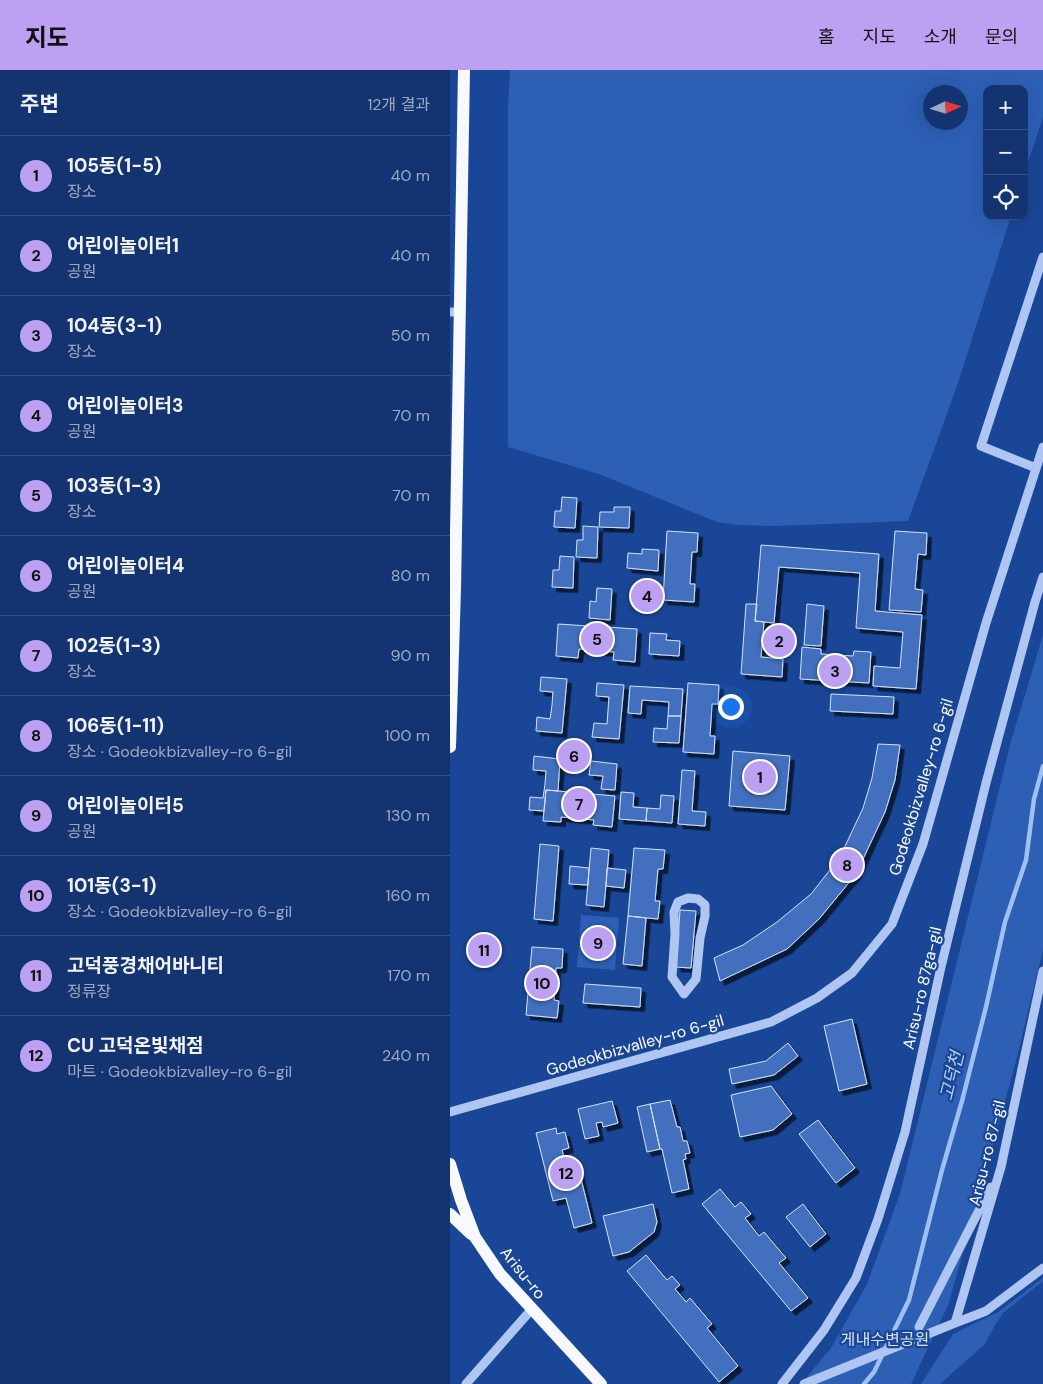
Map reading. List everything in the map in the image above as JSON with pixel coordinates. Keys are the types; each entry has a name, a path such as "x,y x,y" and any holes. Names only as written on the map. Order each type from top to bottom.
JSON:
{"main road":[{"path":"450,747 455,312 464,70"},
{"name":"Arisu-ro","path":"450,1164 475,1237 500,1274 531,1310 601,1384"},
{"path":"450,1214 475,1237"}],"street":[{"path":"1036,468 981,446 1043,257"},
{"name":"Godeokbizvalley-ro 6-gil","path":"450,1112 771,1022 817,998 852,973 892,924 923,844 986,623 1043,447"},
{"name":"Arisu-ro 87ga-gil","path":"782,1384 824,1330 856,1278 878,1219 905,1132 941,967 986,783 1043,577"},
{"path":"688,898 698,899 705,905 705,916 700,938 696,979 684,994 672,977 675,934 674,912 678,902 688,898"},
{"name":"Arisu-ro 87-gil","path":"954,1323 1001,1167 1043,971"},
{"path":"919,1327 1001,1167"},
{"path":"804,1384 986,1310 1041,1269"},
{"path":"466,1384 531,1310"}],"green space":[{"path":"510,70 1043,70 1043,117 1028,163 1028,85 983,85 983,220 1010,220 958,383 908,521 776,526 738,525 717,522 599,474 508,447 508,108"},
{"path":"636,581 659,582 658,612 635,611"},
{"path":"767,625 793,627 791,657 765,656"},
{"name":"게내수변공원","path":"1043,635 1043,950 1015,1065 949,1303 911,1384 801,1384 831,1348 867,1284 900,1194 1011,741"},
{"path":"581,915 619,918 615,970 577,967"},
{"path":"1043,1278 1043,1281 1003,1313 985,1344 940,1384 921,1384 953,1334 998,1312"}],"building":[{"path":"562,497 577,498 575,528 554,527 555,511 561,511"},
{"path":"614,507 630,507 629,528 599,527 600,512 614,512"},
{"path":"583,526 598,527 597,558 576,557 577,540 583,540"},
{"path":"667,531 698,533 697,552 692,552 690,584 695,584 694,602 663,600"},
{"path":"895,531 927,533 926,555 918,554 915,589 923,590 921,612 889,610"},
{"path":"761,545 879,554 875,611 922,615 916,689 873,686 874,666 900,668 903,632 856,628 860,573 779,567 774,623 755,621"},
{"path":"642,549 659,550 658,571 627,568 628,553 642,554"},
{"path":"560,556 574,557 573,588 552,587 553,570 559,570"},
{"path":"597,588 612,589 610,620 589,618 590,601 596,602"},
{"path":"746,604 757,604 755,621 764,622 761,657 783,659 782,677 741,674"},
{"path":"807,604 824,606 821,646 804,645"},
{"path":"558,624 637,629 635,662 613,660 614,652 579,649 578,658 556,656"},
{"path":"650,633 667,634 666,640 680,641 679,656 649,654"},
{"path":"802,647 821,649 821,654 853,656 854,651 871,652 869,683 800,679"},
{"path":"541,677 567,679 562,733 536,731 537,717 550,719 552,705 553,692 540,691"},
{"path":"597,683 624,685 619,739 592,737 594,723 607,724 609,697 596,696"},
{"path":"688,683 719,685 718,704 712,704 710,736 715,736 714,754 683,752"},
{"path":"630,686 683,689 681,716 668,716 669,702 642,700 641,714 628,713"},
{"path":"831,694 894,697 893,714 830,711"},
{"path":"668,716 681,716 679,743 653,742 654,728 667,729"},
{"path":"878,744 900,745 895,780 885,812 856,874 819,919 787,949 720,981 714,958 743,945 777,922 811,894 840,857 863,808 872,778"},
{"path":"733,751 790,756 785,810 729,806"},
{"path":"534,756 560,759 558,791 546,790 544,811 529,810 530,797 543,798 545,784 546,771 533,770"},
{"path":"591,761 617,764 615,790 601,789 603,776 589,775"},
{"path":"682,770 695,771 692,811 706,812 705,826 678,824"},
{"path":"546,790 615,796 612,827 593,825 594,820 561,817 561,822 543,821"},
{"path":"621,792 634,793 633,807 647,808 646,821 619,819"},
{"path":"661,795 674,796 672,823 646,821 647,808 660,809"},
{"path":"540,844 559,846 553,921 534,919"},
{"path":"591,848 609,850 604,907 586,905"},
{"path":"634,848 665,850 663,869 658,869 655,901 660,901 658,919 628,916"},
{"path":"570,866 589,868 588,885 569,884"},
{"path":"607,868 626,870 624,888 606,886"},
{"path":"680,910 696,911 691,968 676,967"},
{"path":"628,916 646,918 642,966 623,964"},
{"path":"532,947 563,949 562,968 556,968 554,1000 559,1001 557,1018 526,1015"},
{"path":"585,984 641,988 640,1007 583,1003"},
{"path":"852,1019 867,1084 839,1091 824,1026"},
{"path":"788,1043 798,1056 774,1075 732,1084 729,1069 766,1061"},
{"path":"771,1086 792,1114 773,1130 740,1137 731,1095"},
{"path":"670,1100 677,1127 680,1127 683,1141 687,1141 690,1153 685,1154 686,1159 683,1160 689,1189 672,1193 650,1104"},
{"path":"612,1101 618,1123 603,1127 602,1122 596,1123 599,1136 585,1139 578,1109"},
{"path":"650,1104 660,1149 647,1152 637,1107"},
{"path":"818,1120 855,1168 836,1183 799,1134"},
{"path":"556,1128 557,1134 565,1132 569,1148 562,1150 567,1169 578,1167 592,1223 574,1228 566,1198 553,1201 536,1133"},
{"path":"720,1189 735,1207 741,1202 751,1214 745,1218 759,1236 764,1232 786,1258 779,1263 808,1298 791,1311 702,1204"},
{"path":"653,1204 657,1222 654,1232 629,1252 613,1256 603,1216"},
{"path":"803,1204 826,1234 810,1247 786,1217"},
{"path":"646,1255 667,1280 672,1276 680,1285 675,1289 686,1302 690,1298 712,1324 707,1328 738,1366 719,1382 627,1271"}],"waterway":[{"name":"고덕천","path":"864,1384 874,1372 909,1300 986,1007 1005,922 1026,860 1034,799 1043,766"}],"place":[{"name":"어린이놀이터3","path":"647,596"},
{"name":"103동(1-3)","path":"597,639"},
{"name":"어린이놀이터1","path":"779,641"},
{"name":"104동(3-1)","path":"835,671"},
{"name":"어린이놀이터4","path":"574,756"},
{"name":"105동(1-5)","path":"760,777"},
{"name":"102동(1-3)","path":"579,804"},
{"name":"106동(1-11)","path":"847,865"},
{"name":"어린이놀이터5","path":"598,943"},
{"name":"고덕풍경채어바니티","path":"484,950"},
{"name":"101동(3-1)","path":"542,983"},
{"name":"CU 고덕온빛채점","path":"566,1173"}]}
